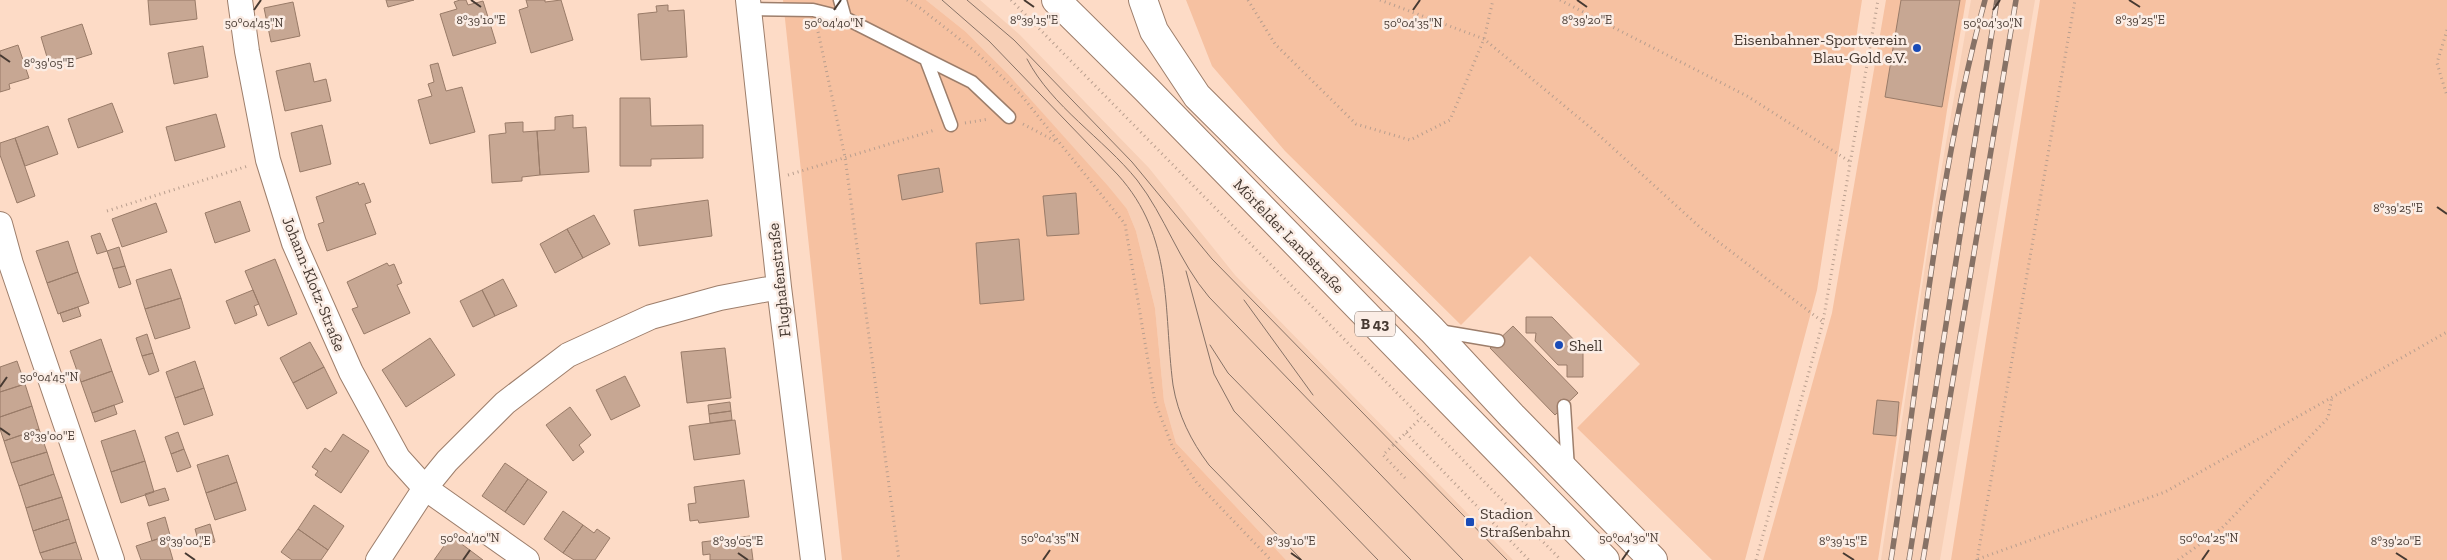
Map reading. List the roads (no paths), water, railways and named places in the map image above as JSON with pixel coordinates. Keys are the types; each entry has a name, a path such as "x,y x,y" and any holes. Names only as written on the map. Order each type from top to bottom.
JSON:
{"highway":[{"name":"Mörfelder Landstraße","path":"1056,0 1160,103 1605,560"},
{"name":"Mörfelder Landstraße","path":"1143,0 1154,32 1197,96 1432,330 1568,474 1653,560"}],"street":[{"name":"Johann-Klotz-Straße","path":"240,0 247,51 268,160 294,243 351,372 398,458 425,488 527,560"},
{"name":"Flughafenstraße","path":"749,5 812,560"},
{"path":"0,224 6,264 37,334 112,560"},
{"path":"378,560 425,488 447,461 505,403 568,355 651,317 720,298 780,287"}],"lane":[{"path":"840,0 845,18"},
{"path":"749,5 813,10 845,18 972,82 1009,116"},
{"path":"926,59 951,125"},
{"path":"1432,330 1498,341"},
{"path":"1564,406 1568,474"}],"tram line":[{"path":"942,0 989,41 1118,175 1136,199 1149,223 1163,274 1173,385 1178,407 1186,427 1196,447 1209,465 1302,560"},
{"path":"967,0 1014,40 1132,162 1212,259 1507,560"},
{"path":"1027,59 1050,92 1137,180 1156,209 1189,269 1209,297 1463,560"},
{"path":"1186,271 1214,374 1234,411 1378,560"},
{"path":"1244,300 1313,395"},
{"path":"1210,345 1228,373 1411,560"}],"railway":[{"path":"1891,560 1941,208 1953,138 1985,0"},
{"path":"1909,560 1997,0"},
{"path":"1923,560 2016,0"}],"place":[{"name":"Eisenbahner-Sportverein Blau-Gold e.V.","path":"1917,48"},
{"name":"Shell","path":"1559,345"},
{"name":"Stadion Straßenbahn","path":"1470,522"}]}
